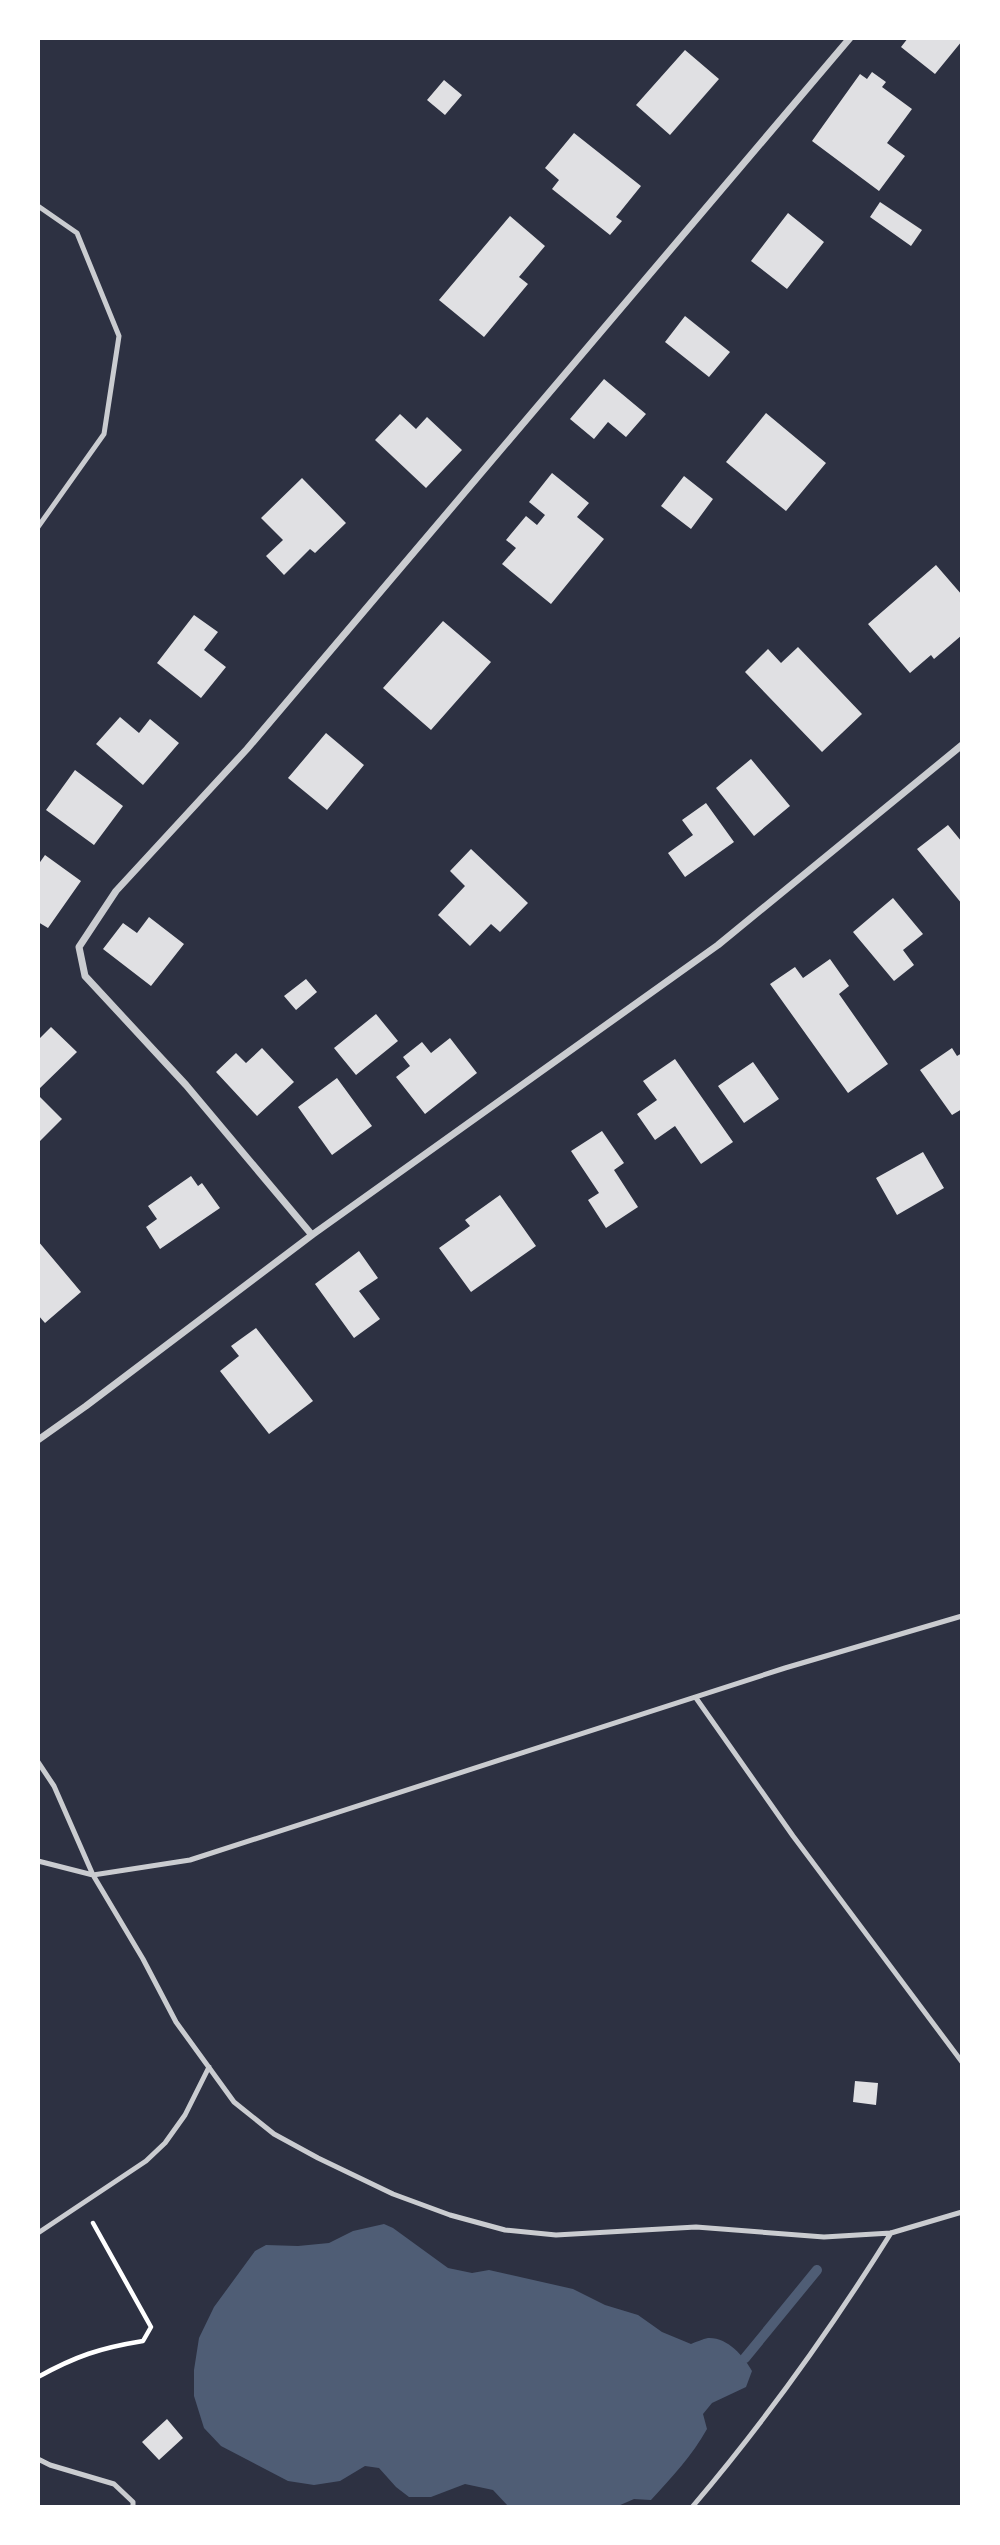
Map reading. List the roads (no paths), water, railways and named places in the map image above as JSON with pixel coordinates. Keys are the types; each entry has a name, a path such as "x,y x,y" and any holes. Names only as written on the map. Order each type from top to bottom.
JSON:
{"street":[{"path":"312,1235 186,1086 85,976 79,947 116,891 256,738 850,38"},
{"path":"38,1440 312,1235 718,945 961,745"}],"lane":[{"path":"38,206 77,233 119,336 104,434 38,527"},
{"path":"38,1861 93,1875 190,1860 785,1668 961,1616"},
{"path":"696,1698 793,1836 961,2062"},
{"path":"38,1762 54,1786 93,1875 143,1959 176,2022 234,2102 274,2134 318,2158 393,2194 450,2214 505,2230 556,2235 696,2227 824,2237 891,2233 961,2212"},
{"path":"38,2233 146,2161 165,2143 185,2115 209,2067"},
{"path":"692,2507 732,2460 807,2362 891,2233"},
{"path":"38,2459 114,2484 133,2502 133,2507"}],"water":[{"path":"384,2224 448,2268 472,2273 489,2270 573,2289 605,2305 638,2315 662,2332 691,2344 708,2338 722,2341 740,2354 752,2371 746,2387 712,2403 703,2414 707,2429 701,2439 651,2500 634,2499 618,2506 508,2506 493,2490 465,2484 431,2497 409,2497 379,2468 365,2466 340,2481 314,2485 288,2481 221,2446 204,2428 194,2396 194,2370 199,2338 214,2307 255,2251 266,2245 329,2243 353,2231"}],"waterway":[{"path":"745,2358 817,2270"}]}
